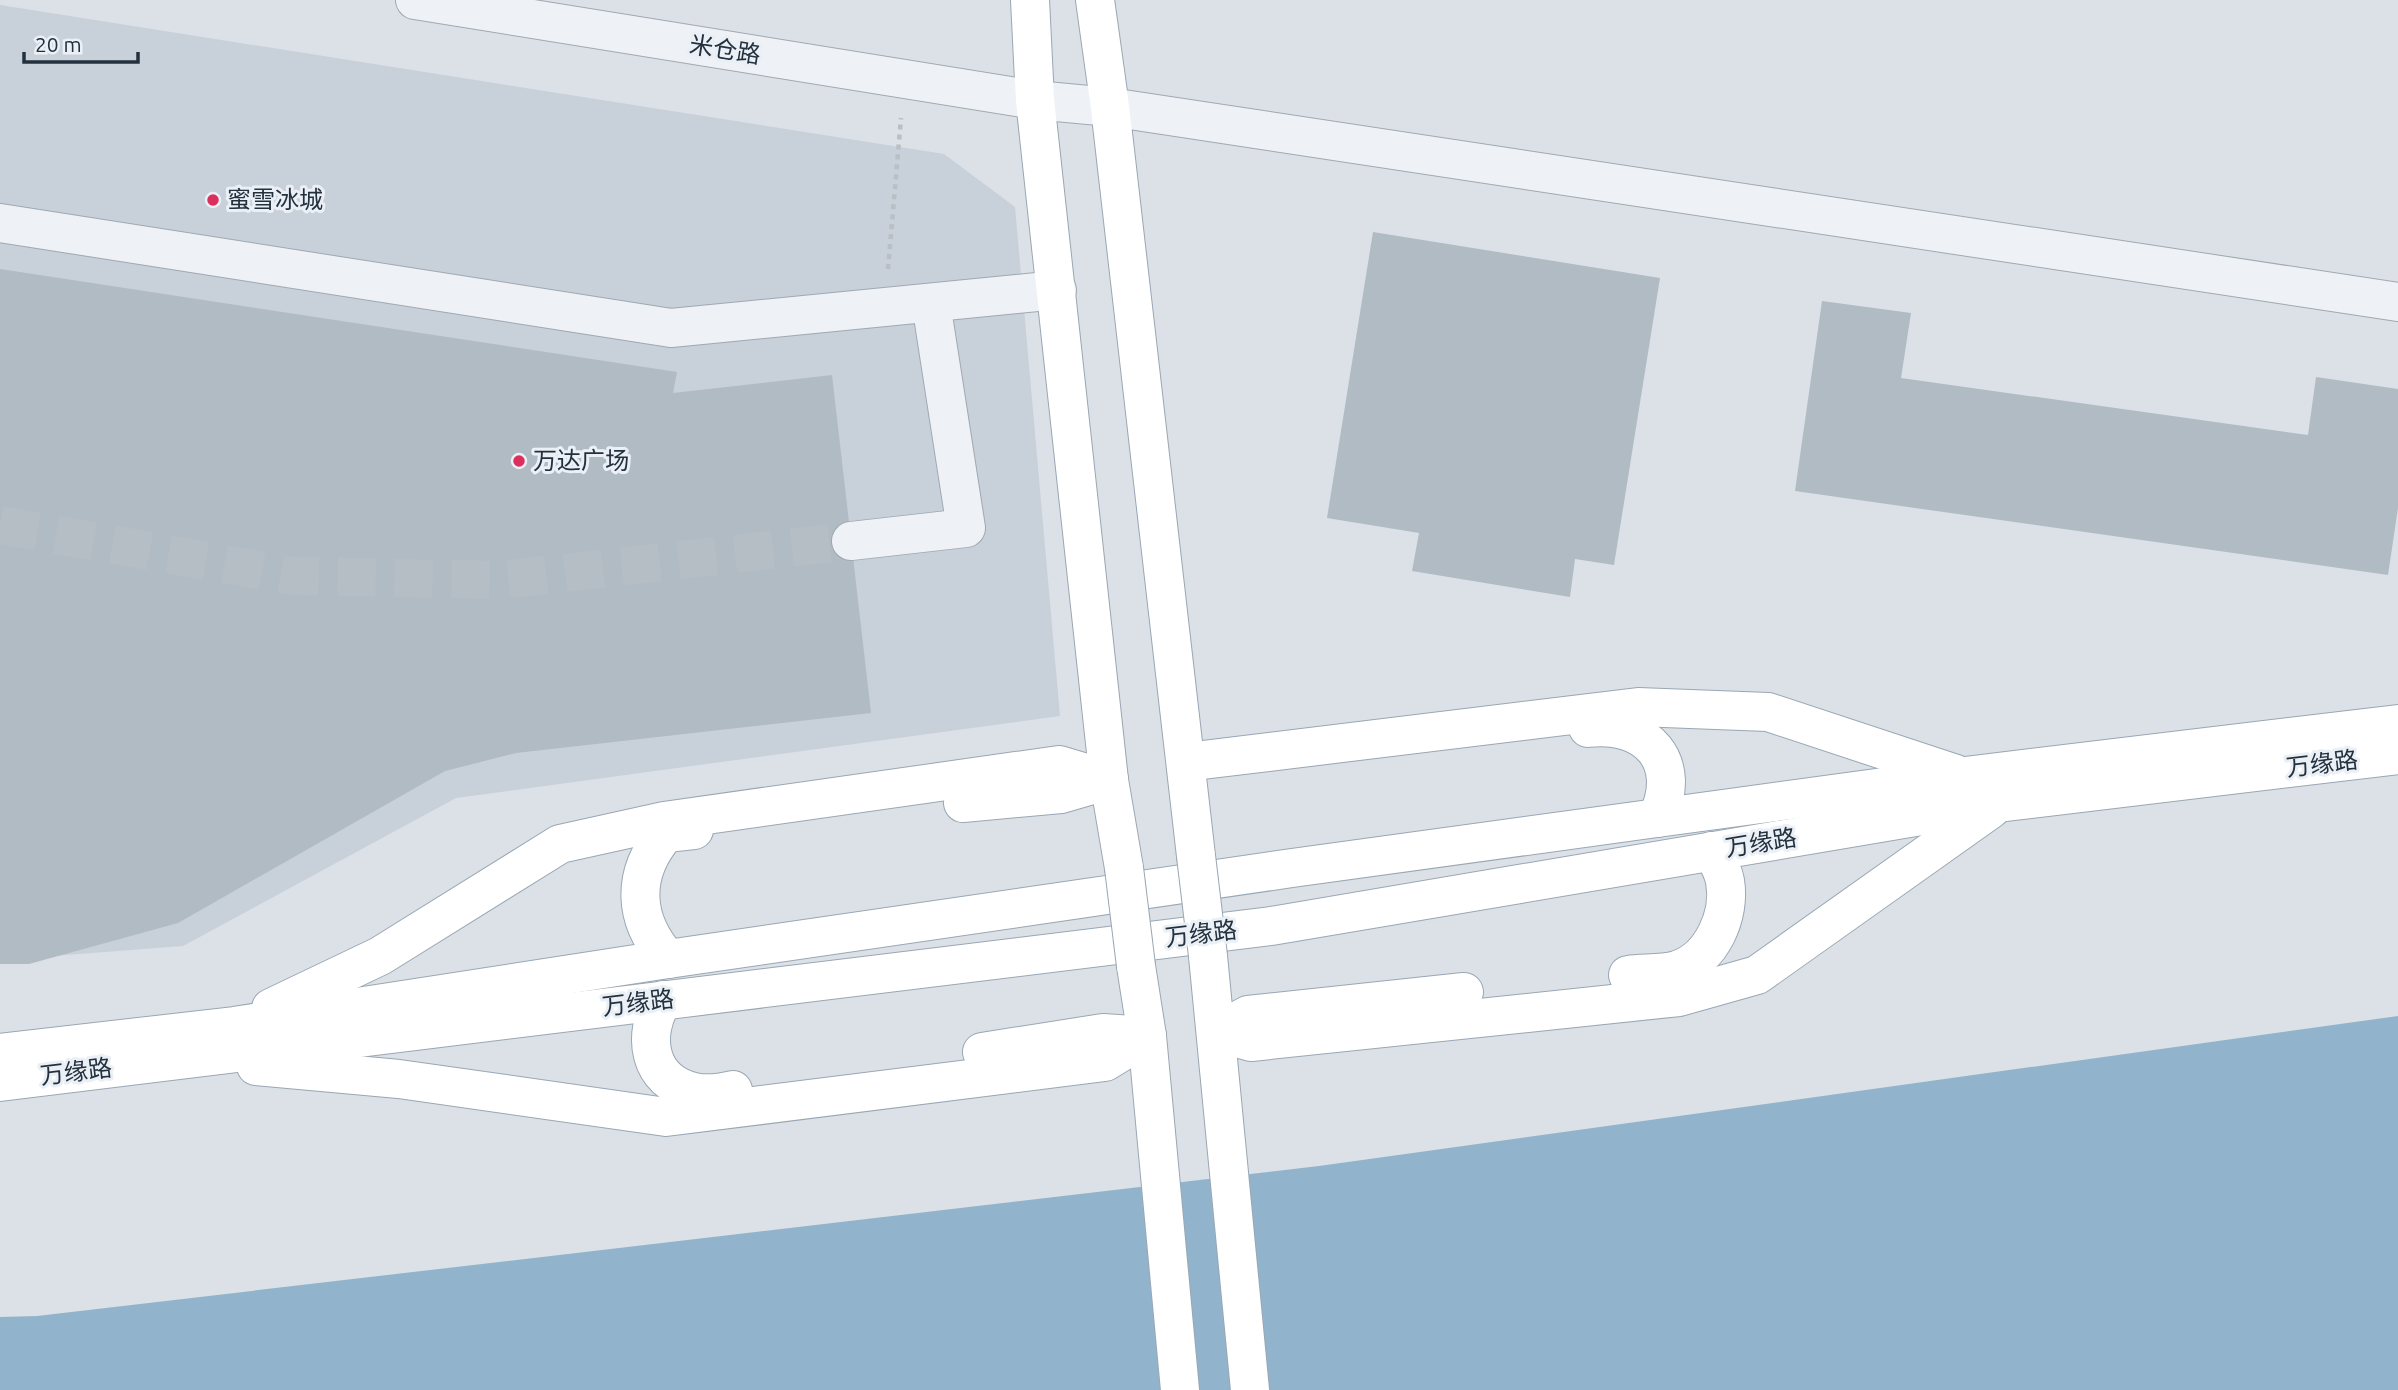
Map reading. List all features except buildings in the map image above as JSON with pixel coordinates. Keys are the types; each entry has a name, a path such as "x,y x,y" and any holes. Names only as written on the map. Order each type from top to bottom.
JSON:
{"main road":[{"path":"1030,0 1035,100 1109,780 1147,1036 1180,1390"},
{"path":"1095,0 1110,107 1208,956 1250,1390"},
{"path":"1186,762 1639,707 1768,712 1965,776"},
{"name":"万缘路","path":"0,1052 234,1026 668,959 1657,818 1965,776 2398,724"},
{"path":"1186,762 1284,766 1614,726 1630,730 1644,738 1656,750 1664,766 1667,784 1664,802 1657,818"},
{"name":"万缘路","path":"0,1082 1271,926 1998,803 2398,755"},
{"path":"234,1026 380,956 560,844 664,821 1059,765 1109,780"},
{"path":"668,959 656,946 648,931 640,898 646,862 654,846 666,833 1061,793 1109,780"},
{"path":"1218,1050 1265,1040 1679,997 1757,975 1998,803"},
{"path":"1218,1050 1248,1015 1677,970 1708,947 1718,931 1724,912 1725,880 1712,851"},
{"path":"663,1000 650,1027 653,1057 670,1081 682,1089 710,1094 1103,1033 1147,1036"},
{"path":"181,1059 399,1079 666,1117 1105,1062 1147,1036"}],"street":[{"name":"米仓路","path":"415,0 1035,100 1110,107 2398,302"},
{"path":"0,223 671,328 1057,290"},
{"path":"851,541 966,528 931,303"}],"path":[{"path":"885,307 904,79"}],"shaded area":[{"name":"万达广场","path":"0,5 944,154 1015,207 1060,716 456,798 183,946 0,960"}],"water":[{"path":"2398,1016 2398,1390 0,1390 0,1317 37,1316 1319,1166"}],"tunnel":[{"path":"0,525 293,576 501,580 851,541"}],"place":[{"name":"蜜雪冰城","path":"213,200"},
{"name":"万达广场","path":"519,461"}]}
